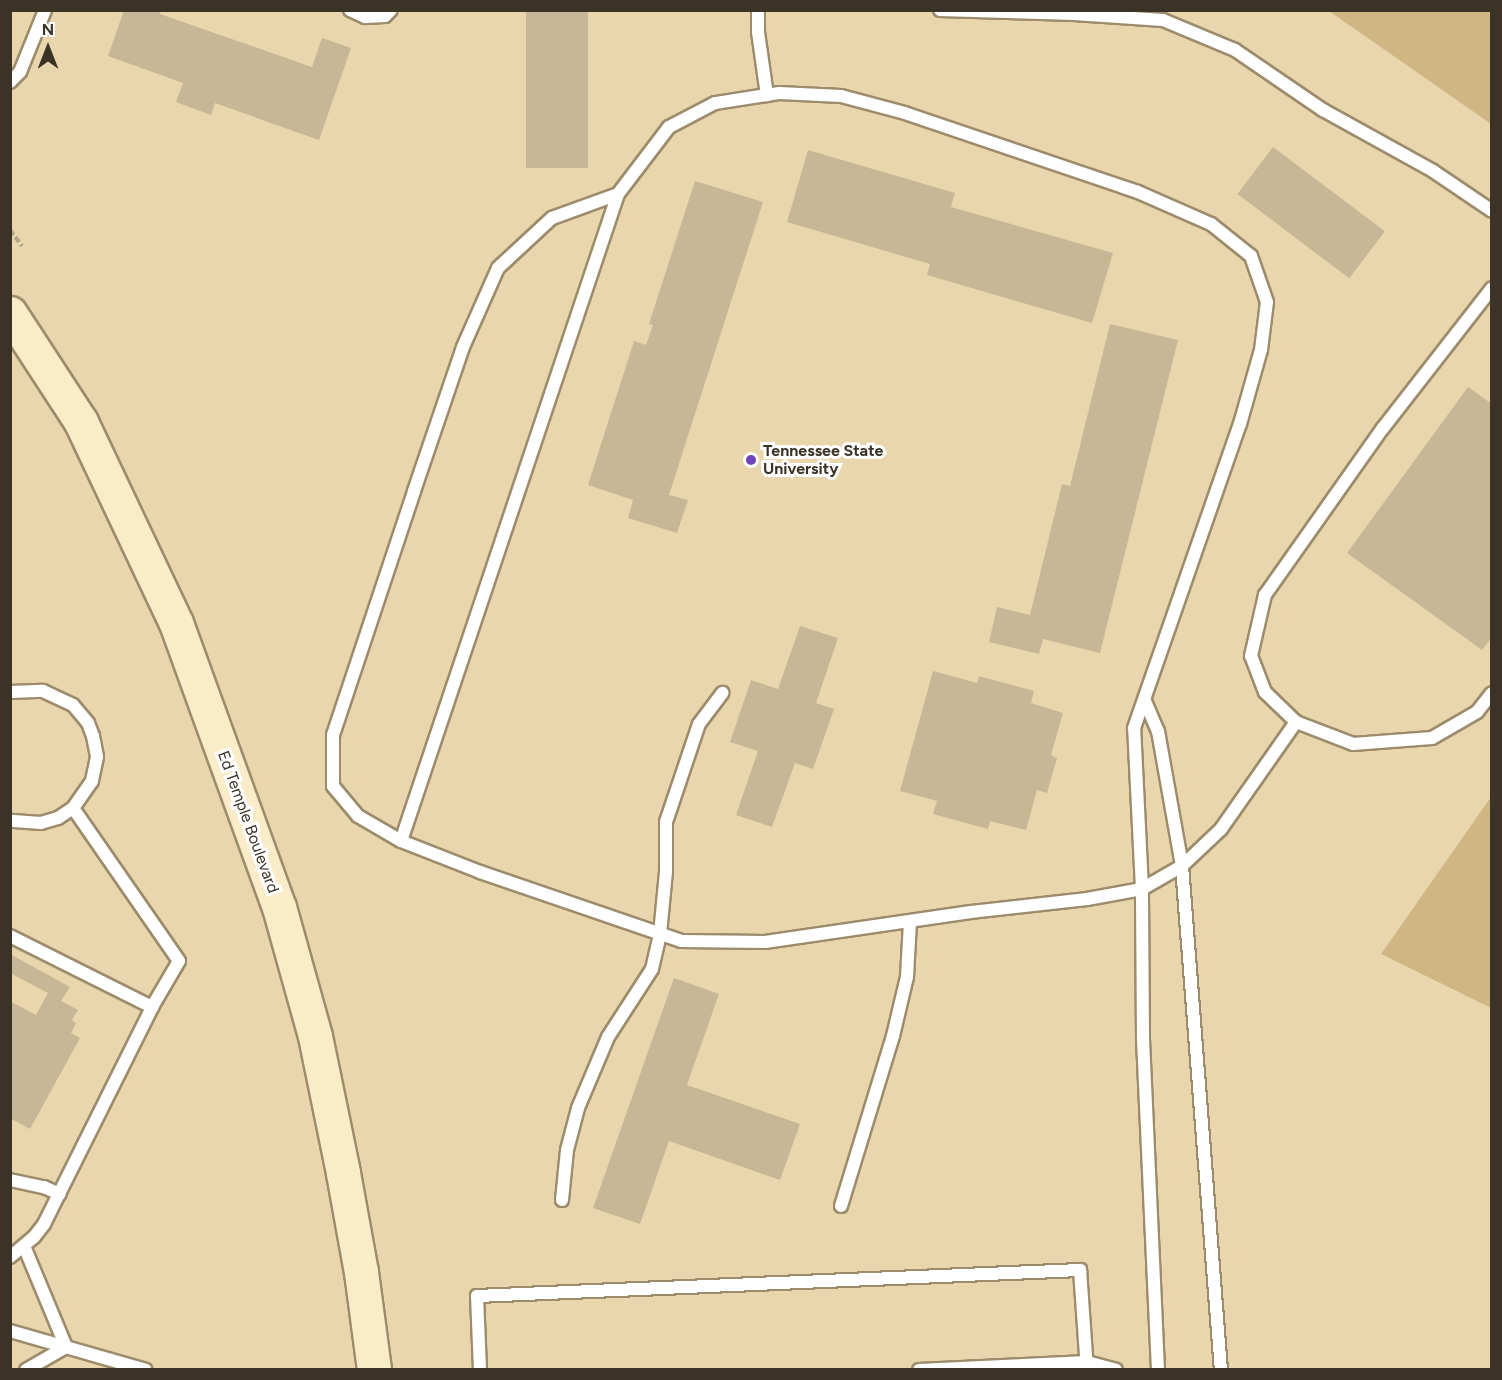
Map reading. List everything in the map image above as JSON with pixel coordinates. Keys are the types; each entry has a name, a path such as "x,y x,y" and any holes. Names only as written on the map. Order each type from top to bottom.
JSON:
{"main road":[{"name":"Ed Temple Boulevard","path":"10,312 81,422 176,623 279,906 315,1036 361,1272 374,1370"}],"lane":[{"path":"10,82 20,72 45,10"},
{"path":"350,10 365,17 385,16 391,10"},
{"path":"758,10 758,32 767,95"},
{"path":"940,10 1074,14 1163,20 1235,50 1323,110 1433,171 1491,211"},
{"path":"400,841 618,194 669,127 715,103 778,93 841,96 905,112 1138,192 1211,224 1251,256 1267,302 1261,350 1240,424 1134,728 1142,889 1143,1038 1158,1370"},
{"path":"618,194 552,218 498,268 463,347 333,735 333,786 358,816 400,841 491,876 681,941 765,942 1086,899 1142,889 1182,866 1221,829 1296,722"},
{"path":"1491,288 1383,428 1265,595 1251,657 1266,692 1296,722 1353,744 1432,738 1477,712 1491,693"},
{"path":"10,692 36,690 50,693 73,705 88,723 96,748 95,771 87,791 73,808 58,818 41,823 10,821"},
{"path":"562,1200 567,1150 578,1108 608,1037 652,969 660,934 666,872 666,822 699,724 722,693"},
{"path":"1145,701 1158,731 1182,866 1221,1370"},
{"path":"10,1257 24,1246 44,1224 152,1006 179,961 73,808"},
{"path":"841,1206 893,1036 907,977 910,922"},
{"path":"10,936 152,1006"},
{"path":"10,1180 44,1187 59,1194"},
{"path":"24,1246 66,1347"},
{"path":"480,1370 477,1296 1080,1270 1087,1366"},
{"path":"10,1331 146,1370"},
{"path":"26,1370 66,1347"},
{"path":"919,1370 1087,1366 1116,1370"}],"path":[{"path":"10,230 22,246"}],"shaded area":[{"name":"Tennessee State University","path":"10,11 1329,11 1491,124 1491,797 1381,954 1491,1008 1491,1369 11,1369"},
{"path":"1329,11 1491,11 1491,124"},
{"path":"1491,797 1491,1008 1381,954"}],"building":[{"path":"124,10 161,10 160,14 312,67 322,38 351,48 319,140 215,103 211,115 176,102 183,83 108,56"},
{"path":"526,10 588,10 588,168 526,168"},
{"path":"1273,147 1385,231 1349,278 1237,194"},
{"path":"808,150 955,193 951,207 1113,253 1092,323 927,275 930,264 787,222"},
{"path":"695,181 763,202 669,495 688,500 677,533 628,518 633,500 588,485 634,341 646,345 653,325 649,324"},
{"path":"1110,324 1178,340 1100,653 1043,639 1039,654 989,642 997,607 1030,615 1062,484 1070,486"},
{"path":"1468,387 1492,404 1492,637 1482,650 1347,553"},
{"path":"800,626 838,638 816,703 834,709 813,769 795,763 772,827 736,815 758,751 730,742 751,680 778,689"},
{"path":"933,671 977,683 979,676 1034,691 1031,703 1063,713 1051,755 1057,758 1047,793 1037,790 1026,830 990,821 988,829 933,814 937,801 900,791"},
{"path":"10,954 70,987 61,1001 78,1010 72,1020 76,1023 71,1033 80,1038 30,1129 10,1118 10,1001 36,1015 48,993 10,973"},
{"path":"674,978 719,994 687,1085 800,1124 780,1180 669,1141 640,1224 593,1208"}],"place":[{"name":"Tennessee State University","path":"751,460"}]}
